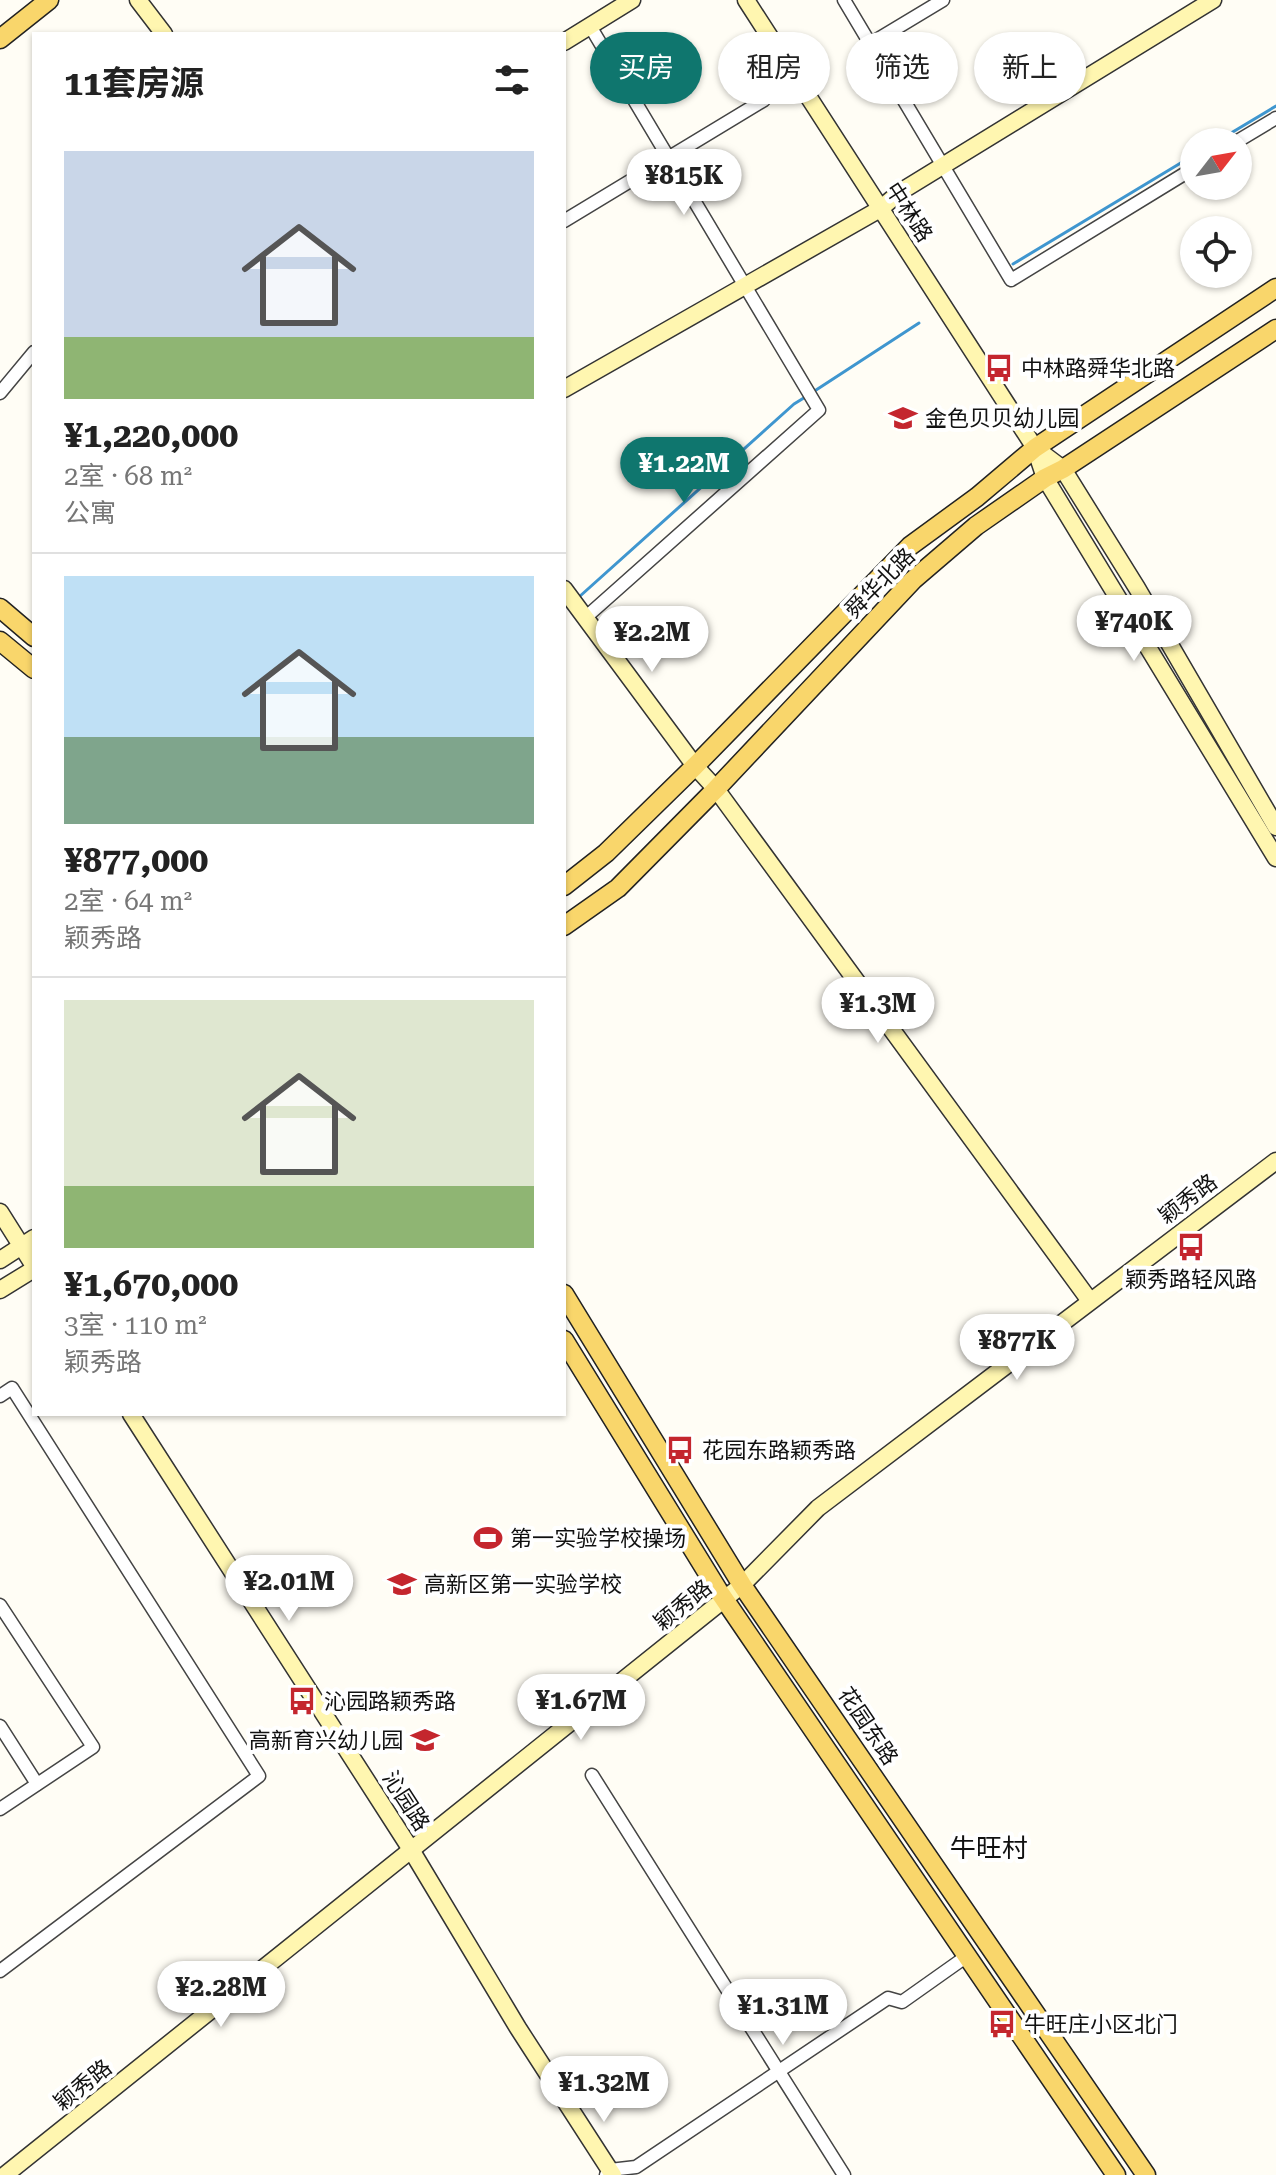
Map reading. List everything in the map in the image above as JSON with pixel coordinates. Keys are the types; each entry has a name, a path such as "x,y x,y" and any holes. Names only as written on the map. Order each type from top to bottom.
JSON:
{"main road":[{"path":"0,39 49,0"},
{"path":"138,0 162,32"},
{"path":"566,41 632,0"},
{"name":"中林路","path":"746,0 1035,448 1045,478 1276,858"},
{"path":"566,388 880,209 900,192 1213,0"},
{"name":"舜华北路","path":"566,884 606,853 695,766 910,546 977,497 1035,448 1276,288"},
{"name":"舜华北路","path":"566,925 618,888 913,580 976,526 1276,329"},
{"name":"中林路","path":"1035,448 1063,469 1137,588 1276,827"},
{"path":"574,603 695,766 716,789 1090,1301"},
{"path":"0,608 32,635"},
{"path":"0,641 32,667"},
{"name":"颖秀路","path":"5,2175 742,1585 818,1508 1276,1161"},
{"path":"0,1212 28,1242 0,1260"},
{"path":"0,1290 32,1269"},
{"name":"花园东路","path":"566,1297 742,1585 1146,2175"},
{"path":"566,1343 724,1599 1116,2175"},
{"name":"沁园路","path":"132,1416 411,1850 609,2173"}],"street":[{"path":"844,0 863,32"},
{"path":"890,32 943,0"},
{"path":"574,603 819,410 590,26"},
{"path":"566,220 757,104"},
{"path":"906,104 1011,280 1180,177"},
{"path":"1252,132 1276,118"},
{"path":"0,393 32,354"},
{"path":"0,1396 12,1388 259,1776 0,1971"},
{"path":"0,1605 93,1747 0,1809"},
{"path":"0,1726 37,1784"},
{"path":"592,1775 844,2175"},
{"path":"609,2173 636,2167 888,1998 902,2002 967,1956"}],"waterway":[{"path":"1239,128 1276,106"},
{"path":"1013,264 1180,163"},
{"path":"813,392 919,323"},
{"path":"579,597 794,404 807,396"}],"place":[{"name":"中林路舜华北路","path":"999,368"},
{"name":"金色贝贝幼儿园","path":"903,418"},
{"name":"颖秀路轻风路","path":"1191,1247"},
{"name":"花园东路颖秀路","path":"680,1450"},
{"name":"第一实验学校操场","path":"488,1538"},
{"name":"高新区第一实验学校","path":"402,1584"},
{"name":"沁园路颖秀路","path":"302,1701"},
{"name":"高新育兴幼儿园","path":"425,1740"},
{"name":"牛旺庄小区北门","path":"1002,2024"}],"district":[{"name":"牛旺村","path":"989,1848"}]}
